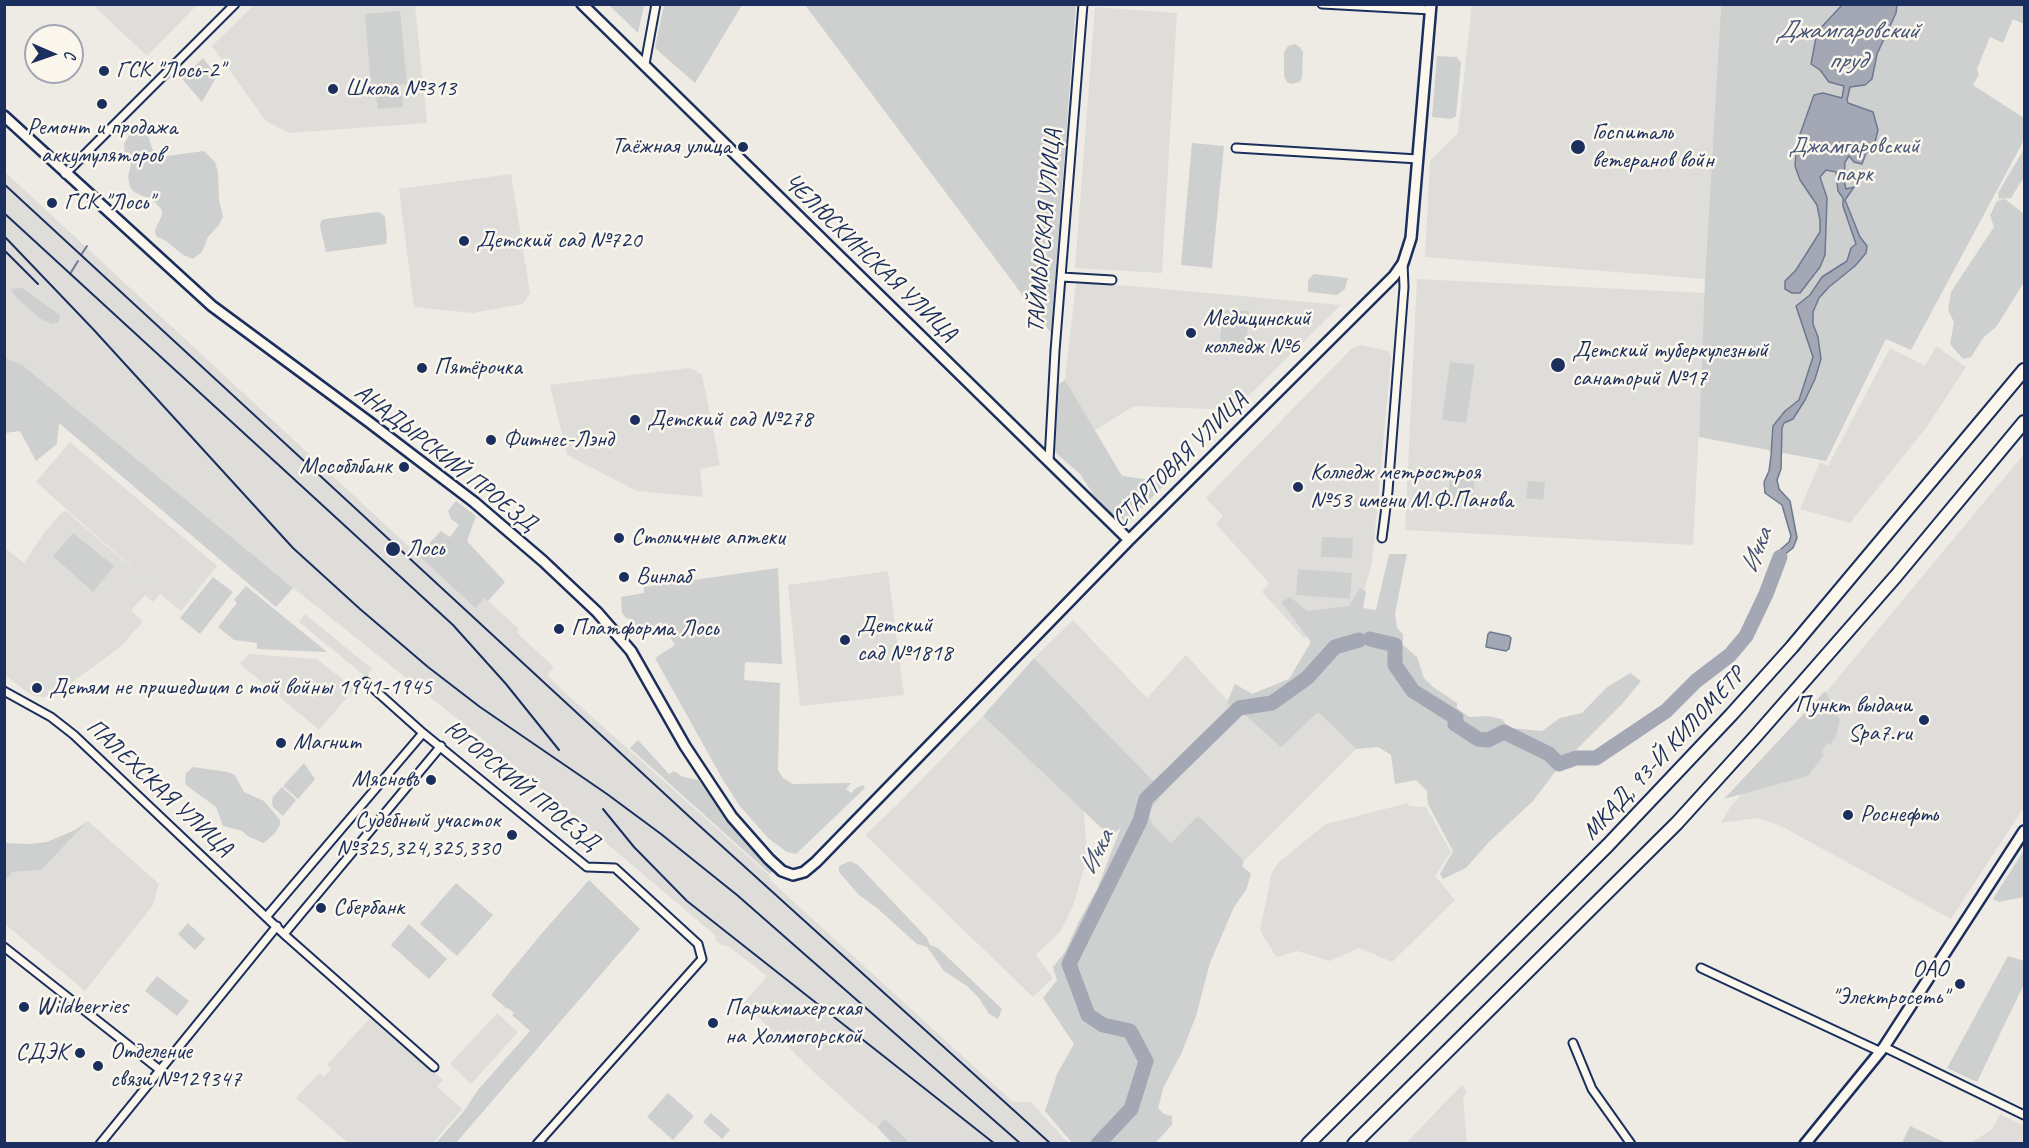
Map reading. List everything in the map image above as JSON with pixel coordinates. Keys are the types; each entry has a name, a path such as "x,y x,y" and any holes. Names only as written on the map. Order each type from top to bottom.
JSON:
{"highway":[{"name":"МКАД, 93-Й КИЛОМЕТР","path":"1308,1143 1608,845 1731,715 1792,647 2025,370"},
{"path":"1354,1143 1677,823 1896,576 2025,422"}],"street":[{"path":"65,174 235,4"},
{"name":"ЧЕЛЮСКИНСКАЯ УЛИЦА","path":"582,4 1129,540"},
{"path":"645,64 656,4"},
{"name":"ТАЙМЫРСКАЯ УЛИЦА","path":"1049,461 1055,351 1083,4"},
{"path":"1323,4 1431,7"},
{"name":"СТАРТОВАЯ УЛИЦА","path":"804,872 880,797 1129,540 1388,281 1403,263 1411,238 1431,7"},
{"name":"АНАДЫРСКИЙ ПРОЕЗД","path":"4,116 212,306 474,502 574,590 619,635 631,651 685,746 732,817 768,859 782,871 793,875 804,872"},
{"path":"1236,148 1418,159"},
{"path":"1382,538 1400,343 1404,286 1403,263"},
{"path":"1062,277 1112,280"},
{"name":"ЮГОРСКИЙ ПРОЕЗД","path":"366,682 423,733 587,867 615,868 698,944 702,959 537,1143"},
{"name":"ПАЛЕХСКАЯ УЛИЦА","path":"7,694 51,717 74,735 284,934 434,1067"},
{"path":"267,916 423,733"},
{"path":"284,934 441,746"},
{"path":"1805,1143 1883,1049 2025,831"},
{"path":"100,1143 277,926"},
{"path":"4,947 160,1070"},
{"path":"1701,968 2025,1115"},
{"path":"1573,1043 1592,1089 1631,1143"}],"shaded area":[{"path":"93,5 197,5 147,56"},
{"name":"Школа №313","path":"254,5 415,5 427,123 289,133 266,121 212,46"},
{"name":"Госпиталь ветеранов войн","path":"1472,5 1721,5 1705,279 1425,257 1430,161 1458,133"},
{"path":"1095,7 1177,13 1162,273 1075,268"},
{"path":"4,171 474,607 484,597 519,629 517,633 554,667 547,675 564,692 769,875 772,882 1013,1102 1031,1102 1068,1143 910,1143 885,1119 877,1127 867,1120 819,1077 744,1003 767,976 728,946 716,941 715,935 484,740 5,358"},
{"name":"Детский сад №720","path":"511,174 530,293 523,304 473,313 414,307 399,189"},
{"name":"Детский туберкулезный санаторий №17","path":"1417,279 1706,293 1693,545 1405,530"},
{"name":"Медицинский колледж №6","path":"1076,283 1341,305 1234,410 1134,406 1094,431 1065,380"},
{"name":"Колледж метростроя №53 имени М.Ф.Панова","path":"1362,345 1388,351 1391,358 1372,563 1356,618 1304,638 1262,592 1269,583 1216,524 1223,516 1206,498 1352,348"},
{"path":"1936,346 1966,367 1926,428 1850,523 1800,509 1820,462 1828,466 1890,348 1925,366"},
{"name":"Детский сад №278","path":"689,368 702,374 720,465 700,469 703,497 637,491 567,455 550,385"},
{"path":"70,442 217,566 181,611 160,594 153,602 145,595 131,610 143,622 119,648 50,696 35,696 5,675 4,547 24,563 44,533 61,513 66,511 161,593 36,482"},
{"path":"2024,454 2024,807 1951,919 1779,825 1757,818 1721,823 1729,809"},
{"name":"Детский сад №1818","path":"888,571 904,695 800,706 788,585"},
{"path":"305,614 372,669 366,677 299,622"},
{"path":"1073,620 1147,698 1186,655 1236,710 1158,786 1034,658"},
{"path":"249,654 317,659 346,682 349,679 357,686 319,730 240,664"},
{"path":"1242,712 1318,712 1356,749 1244,861 1198,817 1171,843 1153,825 1148,812 1183,771"},
{"path":"983,716 1084,811 1087,858 1073,906 1061,931 1036,955 1053,978 1033,997 865,835"},
{"path":"1408,803 1409,806 1426,807 1451,852 1435,876 1455,900 1392,962 1359,948 1330,961 1297,951 1276,957 1260,930 1272,872 1279,862 1326,824"},
{"path":"88,821 159,884 153,905 85,991 5,924 4,881 12,872 41,870"},
{"path":"497,1013 518,1032 471,1084 450,1064"},
{"path":"370,1018 443,1080 437,1087 462,1109 433,1143 348,1143 296,1098 319,1073 324,1077 331,1069 327,1065"},
{"path":"1462,1085 1467,1091 1463,1098 1467,1143 1406,1143"},
{"path":"2000,1114 2024,1126 2024,1143 1971,1143 1992,1129"}],"green space":[{"path":"609,5 644,5 638,33"},
{"path":"664,5 742,5 695,83 655,48"},
{"path":"805,5 1076,5 1051,333"},
{"name":"Джамгаровский парк","path":"1721,5 2024,5 2024,24 2013,19 2003,43 1990,37 1977,69 1979,75 1973,85 2024,118 2024,140 1911,350 1886,339 1826,461 1699,437 1705,279"},
{"path":"400,11 407,84 371,87 365,14"},
{"path":"1295,44 1303,52 1302,77 1300,82 1292,84 1287,82 1284,76 1284,53 1288,46"},
{"path":"1437,56 1457,57 1461,63 1456,116 1451,119 1432,117"},
{"path":"203,58 217,76 202,102 182,79"},
{"path":"402,94 403,107 378,109 376,96"},
{"path":"140,129 145,130 148,134 152,149 156,153 167,156 204,151 215,162 223,216 219,225 208,237 202,252 193,259 183,255 156,236 155,230 162,210 154,201 134,192 130,187 128,176 131,165 125,156 124,144 130,134"},
{"path":"1192,143 1224,146 1212,268 1181,265"},
{"path":"2024,149 2024,177 2011,198 1999,199 1998,193"},
{"path":"2005,199 2024,214 2024,282 1997,326 1983,338 1971,357 1963,359 1950,344 1954,322 1948,310 1951,292 1994,227 1990,215 1997,201"},
{"path":"377,212 385,217 386,244 326,252 321,221"},
{"path":"1314,274 1348,278 1345,289 1337,295 1308,292 1308,280"},
{"path":"22,288 60,315 59,322 52,324 39,318 13,294 11,289"},
{"path":"1222,310 1249,311 1246,352 1220,350"},
{"path":"5,358 22,365 293,588 276,607 59,423 57,444 36,461 20,431 5,433"},
{"path":"1450,362 1475,365 1466,423 1442,420"},
{"path":"1065,380 1122,476 1167,482 1129,521 1119,523 1093,494 1080,474 1055,452 1059,384"},
{"path":"1451,471 1476,474 1472,504 1447,501"},
{"path":"1528,481 1545,482 1543,500 1526,498"},
{"path":"456,501 476,516 467,541 505,582 488,601 484,598 475,608 418,555 441,531 450,537 459,525 451,519 448,511"},
{"path":"73,533 114,566 93,592 53,556"},
{"path":"1322,537 1353,538 1352,558 1321,557"},
{"path":"1389,554 1407,554 1395,613 1397,628 1403,634 1403,645 1417,657 1424,678 1457,703 1457,708 1469,717 1488,716 1502,719 1509,728 1542,731 1560,718 1582,713 1606,688 1630,673 1641,681 1622,704 1558,768 1533,801 1489,842 1466,868 1443,879 1440,874 1453,851 1428,804 1427,791 1416,780 1395,784 1391,755 1378,747 1356,749 1318,712 1281,747 1242,712 1183,771 1148,812 1153,825 1171,843 1198,816 1244,861 1242,866 1251,874 1246,890 1234,907 1210,963 1196,1016 1182,1052 1164,1086 1158,1108 1164,1114 1172,1116 1172,1125 1155,1143 1072,1143 1045,1111 1057,1074 1074,1044 1043,998 1057,980 1053,967 1065,952 1097,889 1121,827 1111,837 983,716 1034,658 1158,786 1236,711 1227,702 1235,684 1252,694 1289,679 1311,642 1281,602 1290,597 1307,611 1349,606 1360,588 1366,591 1363,608 1376,610"},
{"path":"778,568 782,664 745,662 744,680 780,683 778,770 783,778 793,784 851,783 846,789 851,793 863,785 865,788 796,854 787,852 768,838 739,805 723,780 655,658 675,645 661,622 641,634 631,619 626,618 622,613 621,597 644,593 644,587"},
{"path":"1298,569 1352,573 1350,599 1296,595"},
{"path":"213,577 233,592 200,634 180,618"},
{"path":"246,586 327,652 257,649 257,643 234,640 218,627 237,603 234,600"},
{"path":"1825,691 1840,719 1836,736 1830,745 1827,743 1821,752 1824,755 1808,776 1724,799"},
{"path":"638,740 669,774 674,771 683,777 698,780 740,834 773,871 770,874 630,748"},
{"path":"304,763 315,779 298,799 283,786"},
{"path":"193,767 235,775 244,792 264,801 280,820 275,833 264,843 249,837 242,831 223,826 216,807 186,785 186,773"},
{"path":"282,787 296,800 283,816 273,807 272,802 273,797"},
{"path":"88,821 41,870 12,872 5,881 5,843 47,842 75,830"},
{"path":"2024,850 2024,897 1999,902 1993,899"},
{"path":"850,861 858,865 927,938 930,945 938,948 1002,1009 998,1019 989,1014 979,998 967,986 944,971 927,947 917,944 859,895 839,872 839,866"},
{"path":"589,880 640,929 456,1143 436,1143 465,1110 477,1091 530,1031 512,1015 514,1013 491,995"},
{"path":"456,883 493,915 457,956 420,924"},
{"path":"188,923 205,939 195,950 178,934"},
{"path":"409,924 447,959 429,979 391,945"},
{"path":"2008,956 2024,961 2024,984 1977,1082 1947,1068"},
{"path":"157,976 189,1001 177,1016 145,991"},
{"path":"668,1093 694,1116 673,1140 647,1117"},
{"path":"711,1113 730,1130 722,1139 703,1122"},
{"path":"885,1119 910,1143 892,1143 877,1127"},
{"path":"1910,1126 1944,1142 1902,1143"}],"water":[{"name":"Джамгаровский пруд","path":"1843,4 1897,5 1896,13 1877,54 1872,79 1865,85 1850,87 1847,100 1848,103 1873,112 1878,130 1873,150 1866,153 1862,164 1854,162 1849,156 1845,162 1846,189 1854,187 1845,200 1860,237 1867,246 1866,253 1819,298 1813,312 1813,324 1818,337 1821,359 1805,400 1793,419 1784,423 1782,428 1781,469 1777,480 1779,489 1790,501 1797,538 1793,548 1784,555 1775,575 1772,573 1781,549 1789,542 1791,536 1782,505 1765,493 1764,482 1769,471 1773,426 1785,411 1799,400 1813,357 1796,306 1810,295 1822,277 1847,261 1851,248 1856,244 1843,206 1843,198 1838,191 1836,172 1826,170 1820,177 1827,198 1825,255 1820,267 1800,293 1792,293 1785,289 1785,281 1796,270 1820,232 1817,205 1800,180 1795,166 1796,154 1799,137 1814,95 1823,93 1842,98 1844,86 1829,82 1820,70 1811,64 1817,32"},
{"path":"1490,632 1509,636 1511,638 1509,649 1506,651 1486,647"}],"waterway":[{"path":"81,255 87,246"},
{"path":"70,274 78,261"},
{"name":"Ичка","path":"1370,639 1395,645 1395,665 1413,691 1456,718 1455,724 1478,739 1488,740 1504,732 1549,754 1559,764 1576,758 1596,758 1666,711 1696,681 1730,655 1746,636 1780,557"},
{"name":"Ичка","path":"1098,1144 1131,1109 1146,1061 1130,1031 1103,1025 1088,1015 1069,964 1140,821 1146,799 1239,708 1272,703 1307,678 1335,647 1359,640"}],"railway":[{"path":"4,184 693,820 1051,1144"},
{"path":"4,213 453,625 506,684 559,750"},
{"path":"4,236 93,329 293,548 360,609 428,667 480,707 607,794 737,895 1021,1144"},
{"path":"4,250 38,284"},
{"path":"603,809 634,847 687,901 995,1144"}],"place":[{"name":"ГСК \"Лось-2\"","path":"104,71"},
{"name":"Школа №313","path":"333,89"},
{"name":"Ремонт и продажа аккумуляторов","path":"102,104"},
{"name":"Таёжная улица","path":"743,147"},
{"name":"Госпиталь ветеранов войн","path":"1578,147"},
{"name":"ГСК \"Лось\"","path":"52,203"},
{"name":"Детский сад №720","path":"464,241"},
{"name":"Медицинский колледж №6","path":"1191,333"},
{"name":"Детский туберкулезный санаторий №17","path":"1558,365"},
{"name":"Пятёрочка","path":"422,368"},
{"name":"Детский сад №278","path":"635,420"},
{"name":"Фитнес-Лэнд","path":"491,440"},
{"name":"Мособлбанк","path":"404,467"},
{"name":"Колледж метростроя №53 имени М.Ф.Панова","path":"1298,487"},
{"name":"Столичные аптеки","path":"619,538"},
{"name":"Лось","path":"393,549"},
{"name":"Винлаб","path":"624,577"},
{"name":"Платформа Лось","path":"559,629"},
{"name":"Детский сад №1818","path":"845,640"},
{"name":"Детям не пришедшим с той войны 1941-1945","path":"37,688"},
{"name":"Пункт выдачи Spa7.ru","path":"1924,720"},
{"name":"Магнит","path":"281,743"},
{"name":"Мясновъ","path":"431,780"},
{"name":"Роснефть","path":"1848,815"},
{"name":"Судебный участок №325,324,325,330","path":"512,835"},
{"name":"Сбербанк","path":"321,908"},
{"name":"ОАО \"Электросеть\"","path":"1960,984"},
{"name":"Wildberries","path":"24,1007"},
{"name":"Парикмахерская на Холмогорской","path":"713,1023"},
{"name":"СДЭК","path":"80,1053"},
{"name":"Отделение связи №129347","path":"98,1066"}]}
